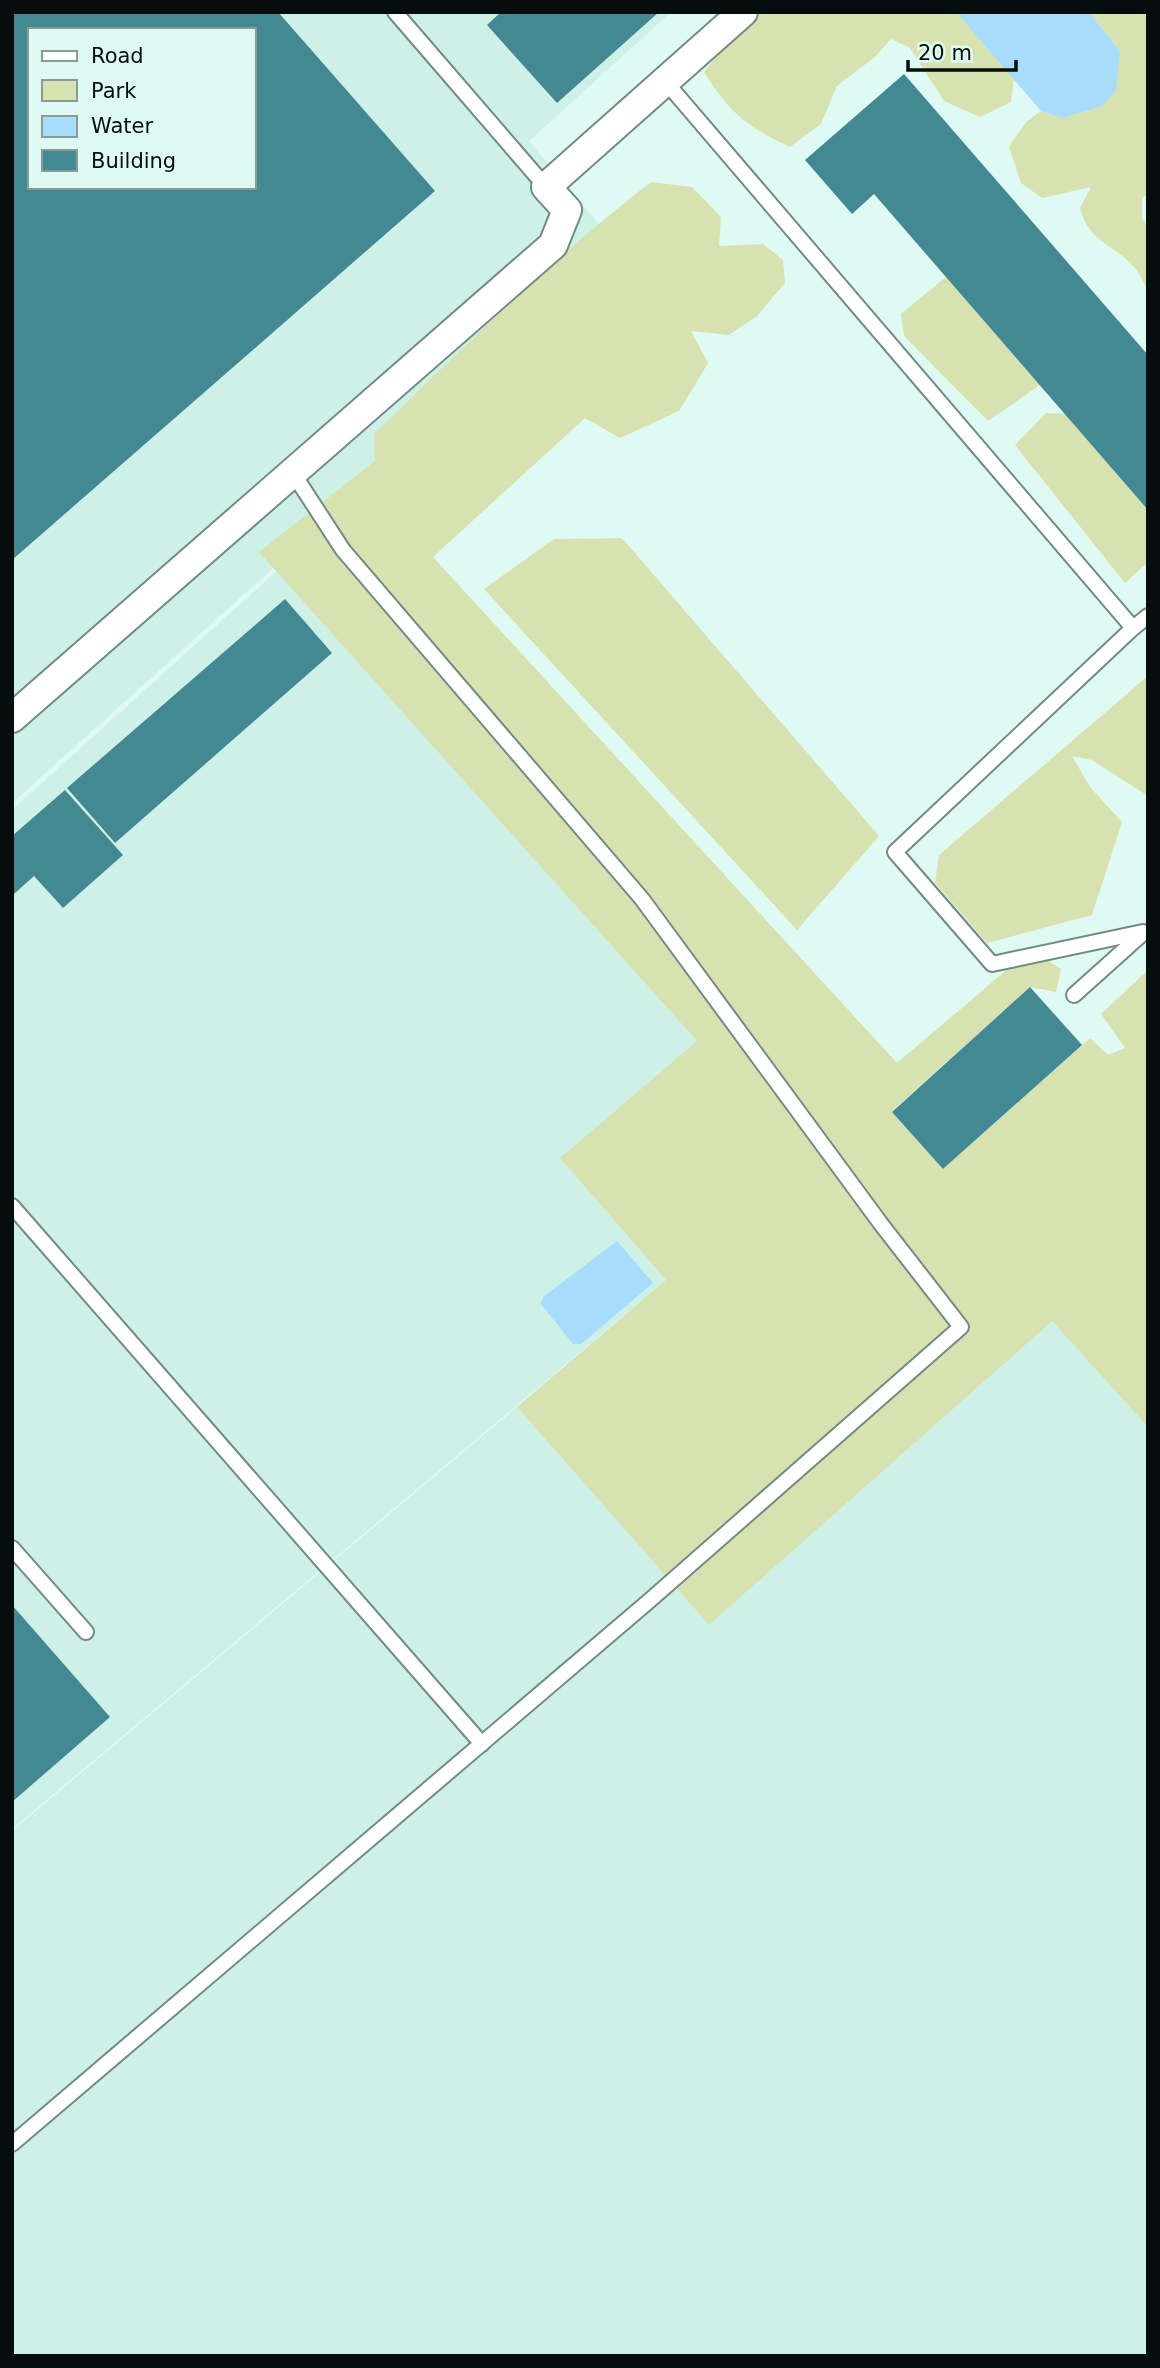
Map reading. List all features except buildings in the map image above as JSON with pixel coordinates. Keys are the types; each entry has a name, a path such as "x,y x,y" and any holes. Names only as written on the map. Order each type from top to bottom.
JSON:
{"street":[{"path":"12,719 553,245 567,210 546,187 743,12"}],"lane":[{"path":"395,12 546,187"},
{"path":"665,81 1133,628"},
{"path":"12,2144 482,1744 961,1327 873,1213 642,899 343,550 293,473"},
{"path":"1145,930 992,964 895,852 1148,616"},
{"path":"1074,995 1145,930"},
{"path":"12,1206 482,1744"},
{"path":"12,1548 86,1632"}],"shaded area":[{"path":"12,12 671,12 529,141 623,253 12,803"},
{"path":"277,571 697,1041 560,1158 666,1280 12,1829 12,810"},
{"path":"1052,1320 1148,1427 1148,2356 12,2356 12,1831 517,1407 709,1625"}],"green space":[{"path":"763,12 956,12 1014,79 1011,102 980,117 944,101 910,48 891,39 876,56 837,86 821,124 790,147 762,133 740,117 722,98 704,72 728,42"},
{"path":"1089,12 1148,12 1148,194 1142,198 1142,218 1148,227 1148,291 1134,267 1096,236 1084,220 1080,208 1091,187 1042,198 1021,183 1009,147 1026,122 1041,111 1063,118 1120,51"},
{"path":"651,182 692,187 721,217 719,246 763,244 783,260 785,283 757,316 729,335 691,331 708,363 679,411 620,438 585,418 433,557 897,1063 1030,950 1061,969 1056,992 1030,987 892,1111 943,1169 1090,1038 1108,1055 1125,1048 1101,1014 1148,970 1148,1427 1052,1321 709,1625 517,1407 666,1280 560,1158 697,1041 259,552 375,461 374,434 544,272"},
{"path":"946,277 1040,385 988,421 904,336 901,314"},
{"path":"1046,413 1065,414 1148,510 1148,562 1125,583 1015,445"},
{"path":"622,538 879,836 797,930 484,589 554,539"},
{"path":"1148,676 1148,796 1092,760 1072,756 1090,787 1122,822 1092,915 987,943 935,883 939,855"}],"water":[{"path":"956,12 1089,12 1120,51 1116,91 1102,106 1062,118 1041,111"},
{"path":"617,1241 653,1283 581,1344 573,1344 541,1304 543,1297"}]}
